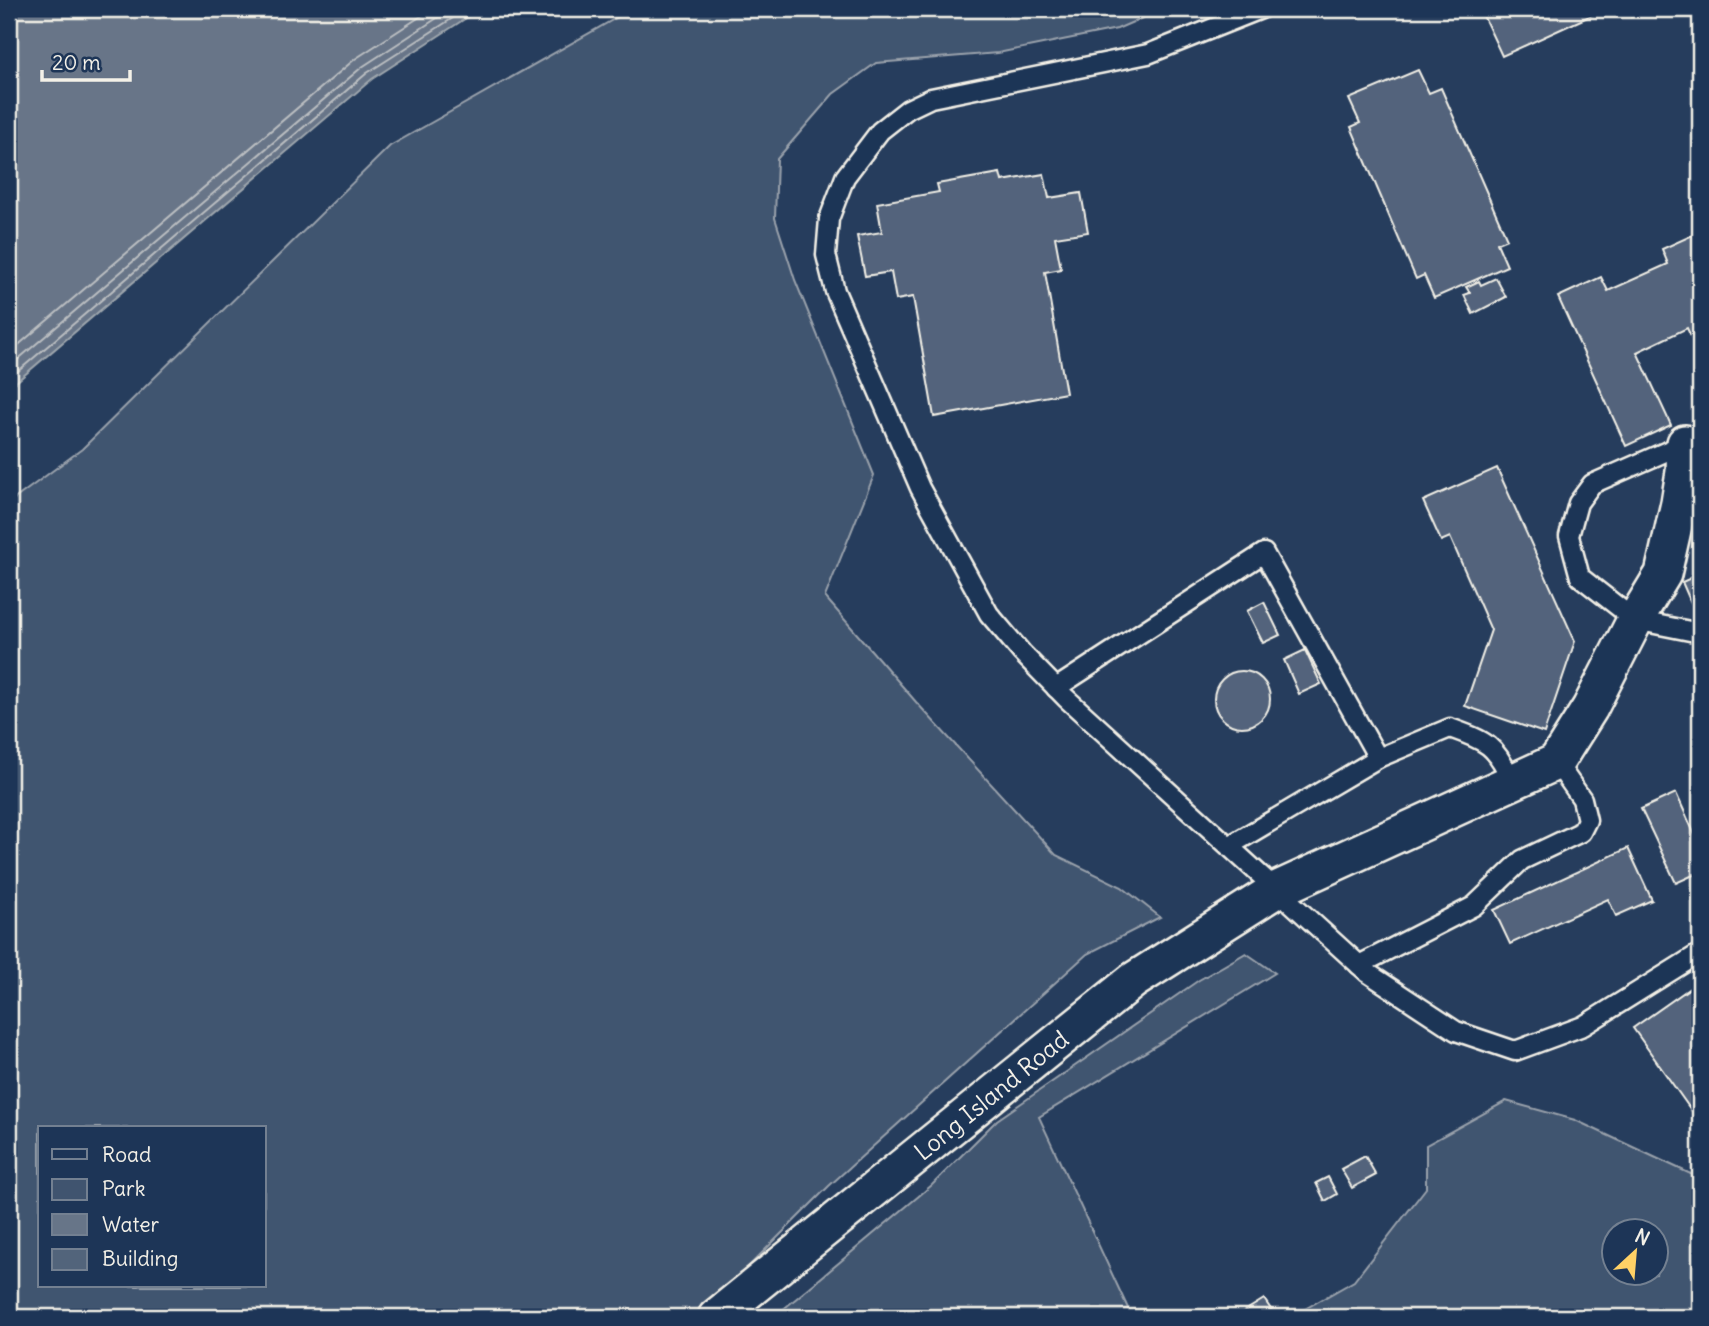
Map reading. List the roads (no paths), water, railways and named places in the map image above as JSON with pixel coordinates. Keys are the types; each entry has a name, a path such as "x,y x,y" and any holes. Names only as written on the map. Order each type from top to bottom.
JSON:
{"street":[{"path":"1556,762 1590,708 1634,620 1662,574 1693,439"},
{"name":"Long Island Road","path":"716,1317 1134,981 1276,890 1556,762"}],"lane":[{"path":"1261,9 1148,54 932,98 908,110 880,131 845,177 829,219 826,256 835,291 920,488 989,614 1056,688 1368,973 1456,1031 1515,1051 1583,1026 1700,953"},
{"path":"1693,439 1592,484 1578,503 1569,536 1580,577 1634,620 1700,633"},
{"path":"1056,688 1265,553 1378,758"},
{"path":"1228,846 1378,758 1450,728 1484,741 1503,761 1513,783"},
{"path":"1359,965 1474,906 1522,860 1581,832 1587,820 1582,799 1556,762"}],"water":[{"path":"9,9 480,9 372,79 9,388"}]}
